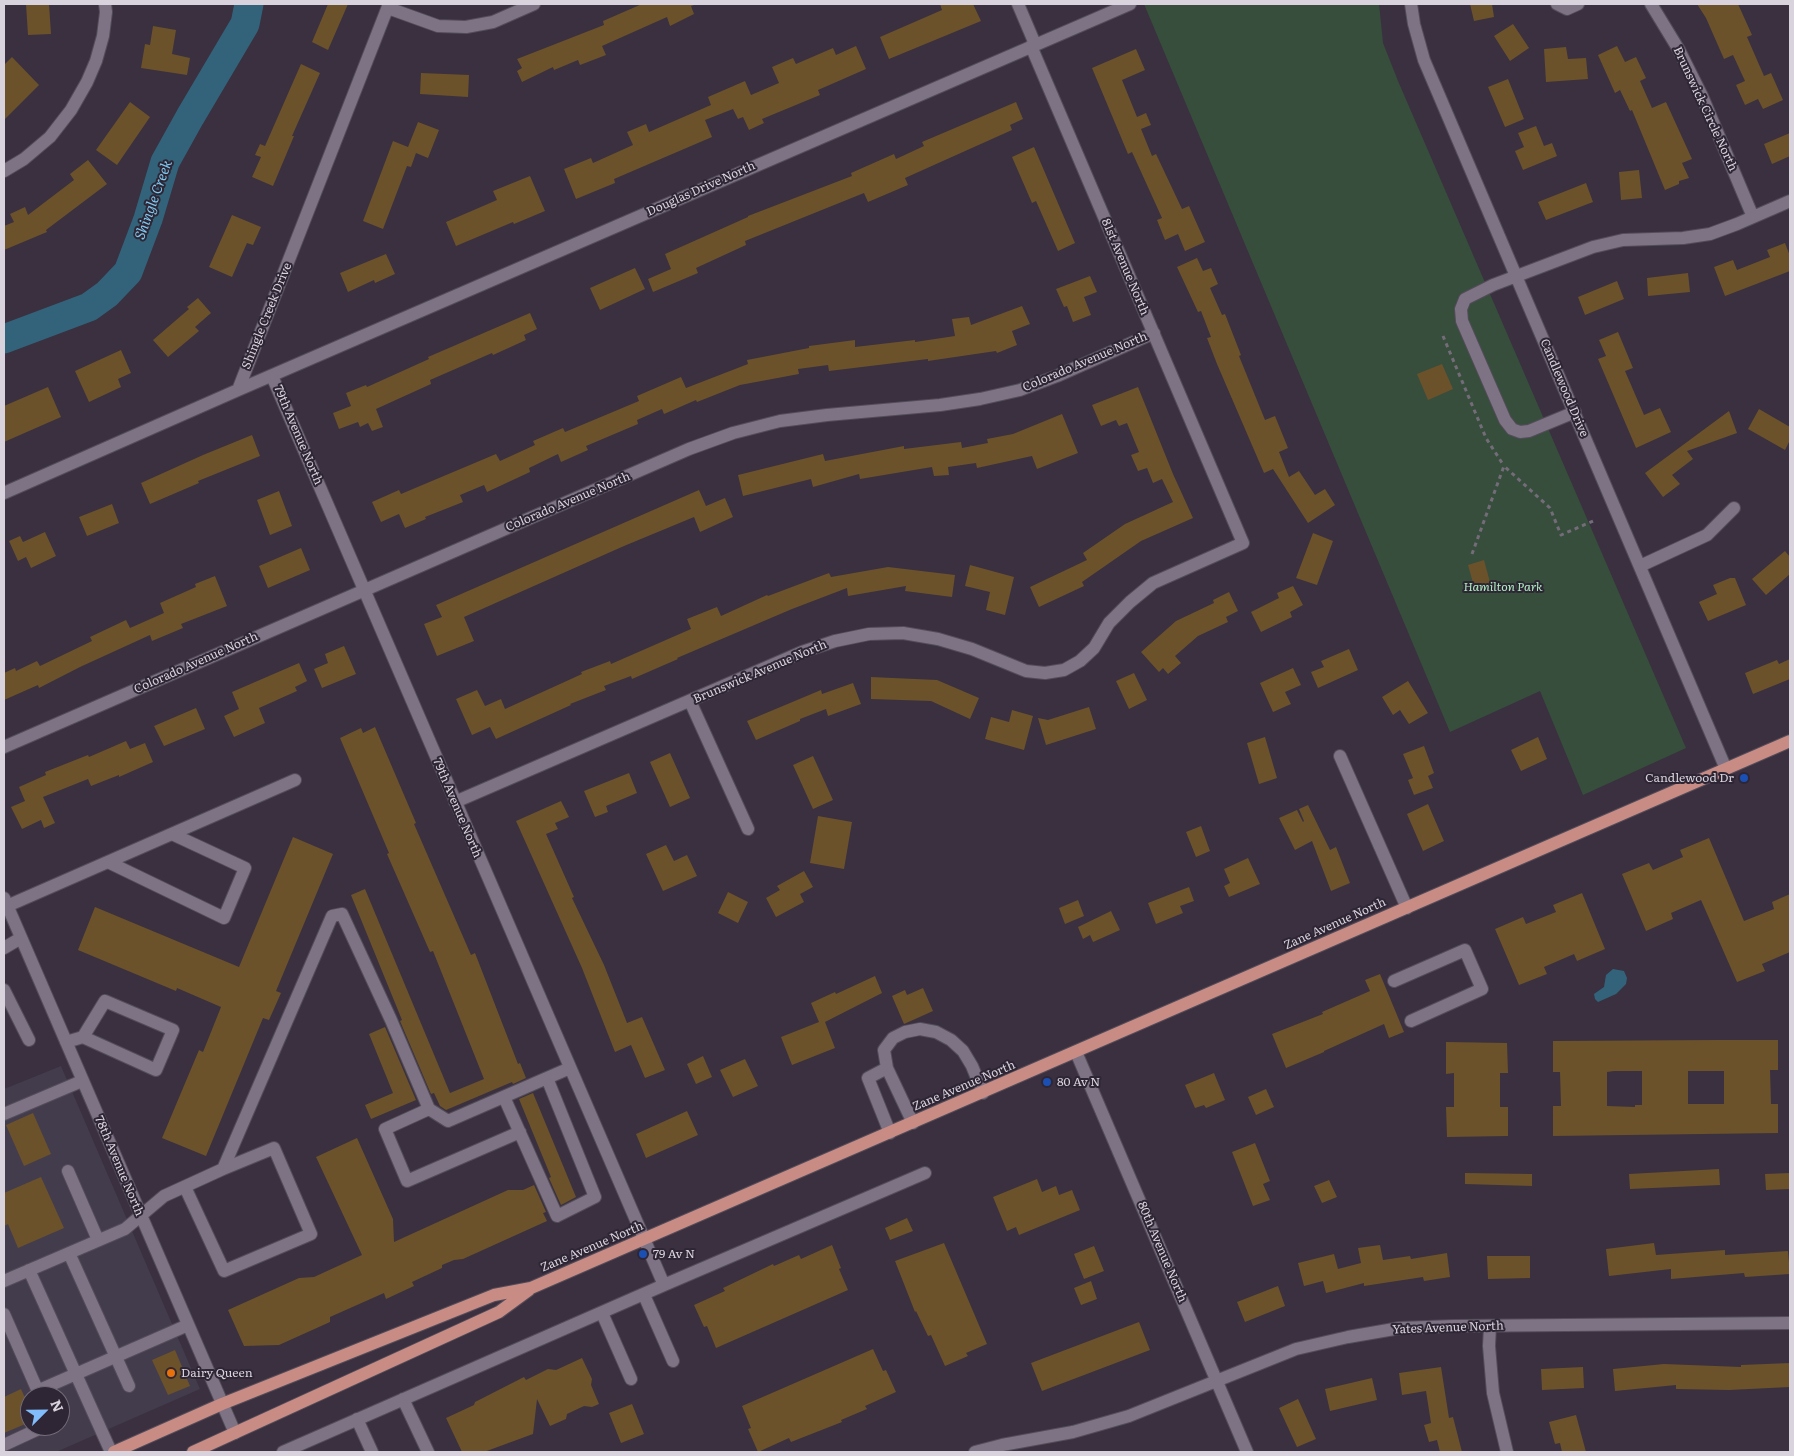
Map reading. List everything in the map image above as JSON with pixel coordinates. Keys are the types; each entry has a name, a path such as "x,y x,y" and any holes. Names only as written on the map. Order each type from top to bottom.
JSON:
{"main road":[{"name":"Zane Avenue North","path":"113,1452 222,1404 494,1295 531,1288 1790,741"},
{"name":"Zane Avenue North","path":"193,1452 499,1312 531,1288"}],"street":[{"path":"4,171 24,159 50,137 71,110 87,82 96,61 103,36 106,12 104,4"},
{"path":"389,6 438,26 466,27 493,22 534,4"},
{"name":"81st Avenue North","path":"1018,4 1033,45 1243,543"},
{"name":"Douglas Drive North","path":"238,390 1130,4"},
{"name":"Candlewood Drive","path":"1410,4 1424,60 1726,769"},
{"path":"1557,4 1567,9 1578,4"},
{"name":"Brunswick Circle North","path":"1651,4 1679,50 1702,96 1753,217"},
{"name":"Shingle Creek Drive","path":"238,390 389,6"},
{"path":"1575,412 1529,431 1520,432 1512,429 1504,420 1462,321 1460,309 1465,299 1516,276 1593,247 1623,240 1682,238 1710,234 1790,201"},
{"name":"Colorado Avenue North","path":"4,747 689,449 780,421 827,415 940,406 1020,390 1057,376 1154,333"},
{"name":"79th Avenue North","path":"272,376 664,1285"},
{"path":"4,493 238,390"},
{"path":"1640,566 1707,535 1734,508"},
{"name":"Brunswick Avenue North","path":"455,802 802,652 835,641 869,634 903,633 938,639 972,649 1026,671 1045,673 1064,670 1080,661 1094,648 1110,623 1130,602 1153,583 1243,543"},
{"path":"690,701 748,829"},
{"name":"Zane Avenue North","path":"1340,756 1407,908"},
{"path":"6,902 108,862 295,780"},
{"path":"108,862 224,918 244,868 172,834"},
{"name":"78th Avenue North","path":"6,902 235,1433"},
{"path":"223,1169 332,916 342,914 391,1020 429,1109 448,1121 570,1068"},
{"path":"4,948 21,938"},
{"path":"1394,981 1464,950 1482,989 1411,1021"},
{"path":"4,990 29,1040"},
{"path":"66,1042 83,1037 156,1070 173,1030 105,1001 83,1037"},
{"path":"913,1123 886,1068 884,1050 893,1038 905,1032 920,1029 936,1032 951,1040 963,1051 972,1066 983,1093"},
{"name":"80th Avenue North","path":"1076,1052 1247,1452"},
{"path":"886,1068 868,1078 890,1133"},
{"path":"504,1097 557,1216 595,1197 547,1078"},
{"path":"4,1114 82,1080"},
{"path":"429,1109 385,1129 407,1180 520,1132"},
{"path":"4,1280 125,1229 164,1196 274,1148 311,1234 224,1271 185,1187"},
{"path":"68,1171 98,1240"},
{"path":"283,1452 403,1398 925,1173"},
{"path":"69,1253 129,1386"},
{"path":"29,1270 113,1452"},
{"path":"644,1295 673,1360"},
{"path":"602,1313 630,1379"},
{"path":"4,1314 35,1386"},
{"name":"Yates Avenue North","path":"975,1452 1073,1432 1129,1416 1296,1349 1400,1328 1790,1323"},
{"path":"51,1386 76,1373 188,1325"},
{"path":"1490,1326 1489,1346 1493,1394 1507,1452"},
{"path":"403,1398 428,1452"},
{"path":"357,1419 372,1452"},
{"path":"4,1445 23,1436"}],"path":[{"path":"1443,336 1486,438 1504,466 1550,508 1560,535 1593,521"},
{"path":"1472,554 1504,466"}],"shaded area":[{"path":"61,1066 200,1389 56,1452 4,1452 4,1089"}],"green space":[{"name":"Hamilton Park","path":"1144,4 1379,4 1383,43 1398,81 1686,748 1583,795 1540,691 1450,732"}],"water":[{"path":"1613,969 1624,971 1627,978 1626,984 1616,994 1598,1002 1594,994 1604,987 1606,975"}],"building":[{"path":"26,4 49,4 51,34 28,35"},
{"path":"328,4 348,4 328,50 312,42"},
{"path":"642,4 697,4 691,6 694,14 670,26 667,17 602,46 606,55 580,65 578,60 554,70 553,67 522,82 517,71 522,68 517,59 604,25 603,21"},
{"path":"940,4 973,4 981,21 889,59 880,37 942,10"},
{"path":"1470,4 1492,4 1494,17 1474,21"},
{"path":"1697,4 1738,4 1752,35 1747,37 1764,76 1771,73 1783,100 1763,109 1758,99 1745,105 1736,85 1745,81 1733,55 1724,59 1706,18"},
{"path":"1513,24 1529,48 1510,61 1494,36"},
{"path":"153,26 176,30 172,54 190,58 187,75 141,68 145,44 150,45"},
{"path":"856,46 866,69 818,90 820,95 762,119 764,123 749,130 743,117 738,119 733,109 705,120 712,137 614,179 615,183 576,199 564,169 591,158 593,163 633,145 627,132 646,124 649,132 711,105 708,97 745,81 751,95 779,83 772,67 793,58 796,64 833,48 836,55"},
{"path":"1617,46 1625,62 1636,57 1646,78 1640,81 1652,108 1666,102 1692,159 1682,163 1689,178 1679,181 1679,184 1665,190 1632,110 1630,111 1620,90 1615,93 1598,55"},
{"path":"1566,47 1568,59 1586,58 1588,79 1546,82 1544,49"},
{"path":"1136,49 1145,70 1122,80 1137,117 1146,113 1151,125 1141,129 1152,156 1156,154 1182,209 1189,206 1205,242 1185,251 1178,234 1165,240 1157,220 1162,218 1132,152 1128,154 1092,68"},
{"path":"12,57 39,85 4,120 4,65"},
{"path":"301,64 320,73 292,136 294,136 273,186 252,177 261,157 255,155 260,144 265,146"},
{"path":"421,73 469,75 468,97 420,94"},
{"path":"1508,79 1524,119 1505,127 1488,87"},
{"path":"130,102 150,117 117,165 96,150"},
{"path":"1016,102 1023,119 1010,125 1012,130 905,178 908,185 868,202 864,193 745,241 746,245 696,268 698,273 653,292 648,279 671,269 665,254 748,216 852,176 851,173 894,154 896,159 924,146 922,142"},
{"path":"418,122 439,130 428,158 416,153 411,167 407,166 383,229 363,221 393,141 408,147"},
{"path":"1536,126 1544,146 1552,143 1557,156 1523,170 1515,151 1524,147 1518,133"},
{"path":"1790,133 1790,156 1772,164 1764,144"},
{"path":"1034,147 1075,243 1058,251 1036,201 1032,203 1012,157"},
{"path":"88,160 107,184 46,230 47,232 4,250 4,226 14,222 10,214 25,207 28,215 74,180 70,174"},
{"path":"1639,170 1642,198 1621,200 1619,172"},
{"path":"530,176 545,211 456,246 446,222 497,200 493,191"},
{"path":"1586,183 1593,202 1546,220 1538,202"},
{"path":"232,215 261,227 253,245 247,243 232,277 209,267"},
{"path":"1785,243 1790,256 1790,271 1725,296 1714,267 1733,260 1737,270 1770,257 1767,250"},
{"path":"386,254 395,274 375,283 374,280 348,292 340,273"},
{"path":"1197,258 1203,271 1211,268 1218,284 1210,288 1222,315 1225,314 1241,355 1239,356 1265,420 1275,416 1288,448 1279,452 1289,477 1299,471 1315,495 1325,489 1335,505 1308,523 1273,469 1264,473 1217,364 1207,338 1211,337 1201,311 1198,312 1177,267"},
{"path":"635,268 645,289 600,310 590,288"},
{"path":"1688,273 1690,292 1648,296 1647,278"},
{"path":"1090,276 1097,292 1084,297 1091,315 1073,322 1067,306 1064,307 1056,289"},
{"path":"1617,281 1624,299 1585,315 1578,297"},
{"path":"198,298 211,313 195,327 199,331 168,357 153,340 189,309 187,307"},
{"path":"1022,306 1030,324 1012,331 1017,345 997,353 996,351 928,361 928,359 829,371 828,365 798,369 799,374 740,385 697,402 696,400 664,414 662,409 637,420 638,424 586,446 588,450 561,462 558,454 529,468 530,472 487,492 484,485 460,495 463,502 425,517 426,519 405,528 399,514 381,522 372,502 399,490 401,494 496,454 500,461 535,445 533,441 563,428 565,432 639,401 637,396 681,377 686,388 748,364 747,360 809,348 809,346 855,340 855,347 915,340 915,342 955,336 952,319 969,317 971,325"},
{"path":"530,313 537,329 524,335 526,340 430,380 431,384 376,409 383,427 372,431 368,423 360,427 358,422 339,429 333,413 351,406 346,393 366,385 367,387 429,359 428,357"},
{"path":"1618,332 1633,368 1625,371 1644,415 1660,408 1671,432 1636,448 1598,359 1606,356 1599,340"},
{"path":"121,350 131,373 118,379 121,387 89,402 75,371"},
{"path":"1442,364 1453,389 1428,400 1417,374"},
{"path":"48,387 61,417 4,442 4,406"},
{"path":"1138,387 1193,518 1141,541 1082,582 1084,586 1039,607 1030,587 1087,560 1083,553 1125,524 1173,502 1162,479 1153,483 1147,468 1138,471 1131,455 1139,452 1127,423 1119,426 1116,420 1101,426 1092,405"},
{"path":"1759,409 1790,427 1790,440 1785,450 1748,429"},
{"path":"1729,411 1737,433 1687,451 1693,459 1672,475 1680,484 1663,497 1645,473"},
{"path":"1062,414 1078,453 1037,469 1032,456 977,468 976,463 948,467 949,475 934,476 932,467 860,479 859,474 813,487 811,479 743,496 738,475 823,454 825,461 904,446 904,449 961,442 962,448 988,443 987,439 1013,434"},
{"path":"252,435 260,456 198,481 199,483 150,504 141,483"},
{"path":"699,490 706,506 725,498 733,517 700,532 694,517 464,617 474,641 437,656 424,624 442,617 436,605"},
{"path":"279,491 292,526 270,535 257,500"},
{"path":"112,504 119,523 87,536 79,517"},
{"path":"45,532 56,556 31,568 26,557 18,561 9,541 20,536 23,542"},
{"path":"1313,533 1333,541 1317,585 1296,578"},
{"path":"301,548 310,570 268,588 259,566"},
{"path":"1785,551 1790,557 1790,574 1766,595 1752,579"},
{"path":"1484,560 1491,586 1475,590 1468,565"},
{"path":"970,565 1014,577 1005,615 986,610 990,592 965,586"},
{"path":"888,567 955,575 952,597 905,591 906,586 848,596 847,588 792,609 632,679 631,676 604,686 606,690 570,704 496,739 490,727 472,735 456,699 477,690 485,706 501,699 505,709 582,674 581,672 610,661 611,664 691,629 687,619 717,607 721,616 767,595 829,573 831,577"},
{"path":"215,576 227,606 181,624 183,628 152,641 150,635 39,688 38,685 4,700 4,673 15,668 16,671 37,661 40,666 92,641 90,637 126,620 130,628 164,613 160,603 196,587 195,584"},
{"path":"1730,578 1735,578 1746,605 1708,621 1699,602 1717,594 1713,585"},
{"path":"1293,586 1303,605 1290,612 1292,617 1261,632 1251,612 1279,598 1277,593"},
{"path":"1229,592 1238,611 1226,617 1228,622 1198,636 1175,656 1181,663 1168,674 1163,668 1159,672 1141,652 1176,621 1214,603 1213,600"},
{"path":"344,646 356,674 322,688 314,669 328,663 325,654"},
{"path":"1349,649 1358,670 1318,688 1311,672 1324,667 1321,661"},
{"path":"1790,659 1790,679 1753,694 1745,673 1777,660 1779,664"},
{"path":"299,663 307,681 295,687 297,691 259,708 265,723 234,737 224,716 239,709 232,692"},
{"path":"1293,668 1301,685 1285,692 1291,704 1273,712 1260,683"},
{"path":"1134,673 1147,700 1129,709 1116,681"},
{"path":"871,677 937,680 979,698 970,719 931,701 871,699"},
{"path":"1408,681 1428,713 1409,724 1400,710 1393,715 1382,697"},
{"path":"853,683 861,704 828,716 826,709 756,740 747,721 821,690 822,694"},
{"path":"1089,707 1096,729 1046,745 1038,718 1048,720"},
{"path":"196,708 205,729 164,746 154,726"},
{"path":"1012,710 1033,716 1024,750 985,739 991,717 1009,722"},
{"path":"375,727 416,823 414,824 471,955 475,953 518,1064 520,1063 526,1078 446,1110 440,1106 434,1093 431,1094 400,1021 402,1020 351,895 365,889 450,1093 484,1079 433,951 430,952 387,854 389,853 340,738 361,728 363,733"},
{"path":"1265,737 1277,778 1259,784 1247,743"},
{"path":"1538,737 1547,759 1521,771 1511,750"},
{"path":"126,741 130,749 145,743 153,762 119,777 119,775 91,786 88,779 43,797 55,823 44,828 41,820 22,829 11,807 25,801 19,787 46,775 45,772 88,755 89,757"},
{"path":"1424,746 1434,773 1428,776 1433,788 1414,795 1408,780 1413,778 1403,754"},
{"path":"670,753 690,798 670,807 650,762"},
{"path":"813,756 833,800 813,809 793,765"},
{"path":"629,773 637,793 606,806 608,812 595,817 584,791"},
{"path":"561,801 569,817 555,823 558,829 546,834 574,897 572,898 604,965 627,1023 642,1017 665,1070 645,1078 631,1045 615,1052 582,968 516,821"},
{"path":"1428,804 1444,841 1423,851 1407,814"},
{"path":"1308,805 1330,850 1336,847 1350,883 1331,891 1312,841 1295,850 1279,818 1297,810 1303,822 1299,809"},
{"path":"818,816 852,822 844,869 810,863"},
{"path":"1201,826 1210,851 1196,857 1186,832"},
{"path":"293,837 333,854 276,991 281,993 269,1020 263,1018 206,1156 162,1138 199,1050 203,1052 221,1007 177,988 176,991 78,950 95,907 239,967"},
{"path":"1709,838 1744,921 1774,909 1772,902 1790,894 1790,952 1762,964 1765,971 1737,982 1701,900 1671,913 1673,919 1646,931 1622,874 1649,863 1653,870 1683,857 1680,850"},
{"path":"666,845 674,861 687,855 697,876 663,891 646,854"},
{"path":"1248,858 1260,884 1229,897 1224,886 1230,883 1224,869"},
{"path":"804,871 813,887 800,894 804,902 776,917 766,898 780,890 777,886"},
{"path":"1189,887 1194,901 1180,906 1183,913 1156,924 1148,903"},
{"path":"728,892 748,902 738,923 718,913"},
{"path":"1582,893 1605,949 1577,961 1574,954 1544,967 1547,974 1519,985 1495,929 1523,917 1526,924 1556,912 1553,905"},
{"path":"1078,900 1084,916 1065,924 1059,908"},
{"path":"1111,911 1120,930 1093,942 1090,935 1083,939 1078,927"},
{"path":"1380,974 1404,1032 1389,1038 1384,1024 1286,1068 1272,1034 1323,1014 1322,1012 1370,991 1365,980"},
{"path":"875,976 882,993 825,1022 835,1048 792,1065 781,1037 819,1022 811,1003"},
{"path":"923,988 933,1011 904,1024 892,996 905,990 907,995"},
{"path":"385,1027 416,1100 371,1119 365,1105 393,1093 369,1034"},
{"path":"1778,1040 1778,1070 1770,1070 1771,1104 1778,1104 1778,1133 1553,1136 1553,1106 1561,1106 1560,1072 1553,1072 1553,1041","holes":["1642,1071 1642,1105 1635,1105 1635,1107 1607,1106 1607,1072","1688,1071 1724,1071 1724,1104 1688,1104"]},
{"path":"1446,1042 1507,1043 1508,1073 1500,1073 1500,1107 1508,1107 1508,1136 1447,1137 1446,1107 1454,1107 1454,1073 1446,1074"},
{"path":"703,1056 712,1077 696,1084 687,1064"},
{"path":"745,1059 758,1086 733,1097 720,1070"},
{"path":"1214,1073 1225,1100 1206,1108 1204,1105 1195,1108 1185,1085"},
{"path":"1266,1089 1274,1107 1256,1115 1248,1097"},
{"path":"533,1093 576,1197 561,1205 519,1099"},
{"path":"687,1111 698,1135 646,1158 636,1134"},
{"path":"33,1113 51,1154 24,1166 6,1125"},
{"path":"357,1138 393,1219 394,1242 508,1190 523,1190 534,1185 546,1212 543,1213 547,1221 463,1259 454,1260 442,1265 442,1268 412,1282 414,1286 386,1299 384,1293 330,1317 330,1322 279,1345 244,1346 228,1310 299,1278 314,1277 362,1255 316,1157"},
{"path":"1255,1143 1270,1181 1263,1184 1270,1200 1253,1206 1232,1152"},
{"path":"1719,1169 1720,1185 1630,1189 1629,1174"},
{"path":"1465,1173 1532,1174 1532,1186 1465,1184"},
{"path":"1790,1173 1790,1189 1766,1190 1765,1174"},
{"path":"41,1177 64,1228 18,1248 8,1224 4,1226 4,1193"},
{"path":"1037,1179 1042,1192 1056,1186 1059,1195 1072,1190 1080,1210 1019,1235 1016,1227 1007,1231 993,1197"},
{"path":"1329,1180 1337,1197 1322,1203 1314,1186"},
{"path":"907,1218 913,1231 890,1240 885,1228"},
{"path":"944,1243 987,1344 966,1353 968,1356 945,1366 931,1335 928,1336 915,1312 895,1261"},
{"path":"1654,1243 1656,1255 1725,1250 1725,1255 1788,1251 1790,1274 1745,1277 1744,1273 1671,1279 1671,1269 1609,1276 1606,1249"},
{"path":"832,1245 848,1290 716,1348 707,1326 704,1327 694,1305 725,1291 723,1288 773,1264 774,1266 799,1255 801,1259"},
{"path":"1380,1245 1383,1260 1410,1256 1411,1259 1447,1253 1450,1277 1424,1281 1423,1277 1364,1286 1364,1283 1326,1293 1323,1281 1304,1286 1298,1263 1334,1254 1338,1269 1361,1263 1358,1248"},
{"path":"1094,1246 1104,1271 1084,1279 1074,1254"},
{"path":"1487,1256 1530,1256 1530,1278 1488,1279"},
{"path":"1091,1281 1097,1299 1081,1305 1074,1288"},
{"path":"1278,1286 1285,1306 1245,1322 1237,1302"},
{"path":"1139,1322 1150,1350 1042,1391 1031,1363"},
{"path":"873,1349 883,1371 886,1370 896,1392 865,1406 867,1409 841,1420 842,1422 791,1442 789,1438 758,1452 748,1429 751,1428 742,1406"},
{"name":"Dairy Queen","path":"175,1350 190,1386 168,1395 152,1360"},
{"path":"582,1358 592,1379 591,1385 599,1404 592,1407 584,1406 567,1414 566,1419 550,1426 537,1399 533,1434 484,1452 462,1452 446,1418 474,1405 475,1402 524,1377 526,1380 548,1369 556,1370"},
{"path":"1790,1363 1790,1387 1729,1390 1676,1389 1676,1385 1615,1391 1613,1369 1664,1364 1741,1367 1741,1365"},
{"path":"1441,1367 1449,1418 1453,1417 1462,1452 1440,1452 1437,1440 1429,1442 1424,1425 1431,1423 1426,1391 1402,1395 1399,1373"},
{"path":"1583,1367 1584,1388 1542,1390 1541,1369"},
{"path":"1372,1378 1377,1400 1330,1411 1325,1389"},
{"path":"20,1389 20,1426 4,1433 4,1397"},
{"path":"1298,1399 1316,1439 1297,1447 1279,1408"},
{"path":"632,1404 644,1434 621,1443 609,1413"},
{"path":"1576,1415 1586,1452 1562,1452 1560,1443 1555,1444 1549,1422"}],"waterway":[{"name":"Shingle Creek","path":"4,339 89,307 107,294 128,272 148,219 165,162 245,24 249,4"}],"place":[{"name":"Candlewood Dr","path":"1744,778"},
{"name":"80 Av N","path":"1047,1082"},
{"name":"79 Av N","path":"643,1254"},
{"name":"Dairy Queen","path":"171,1373"}]}
